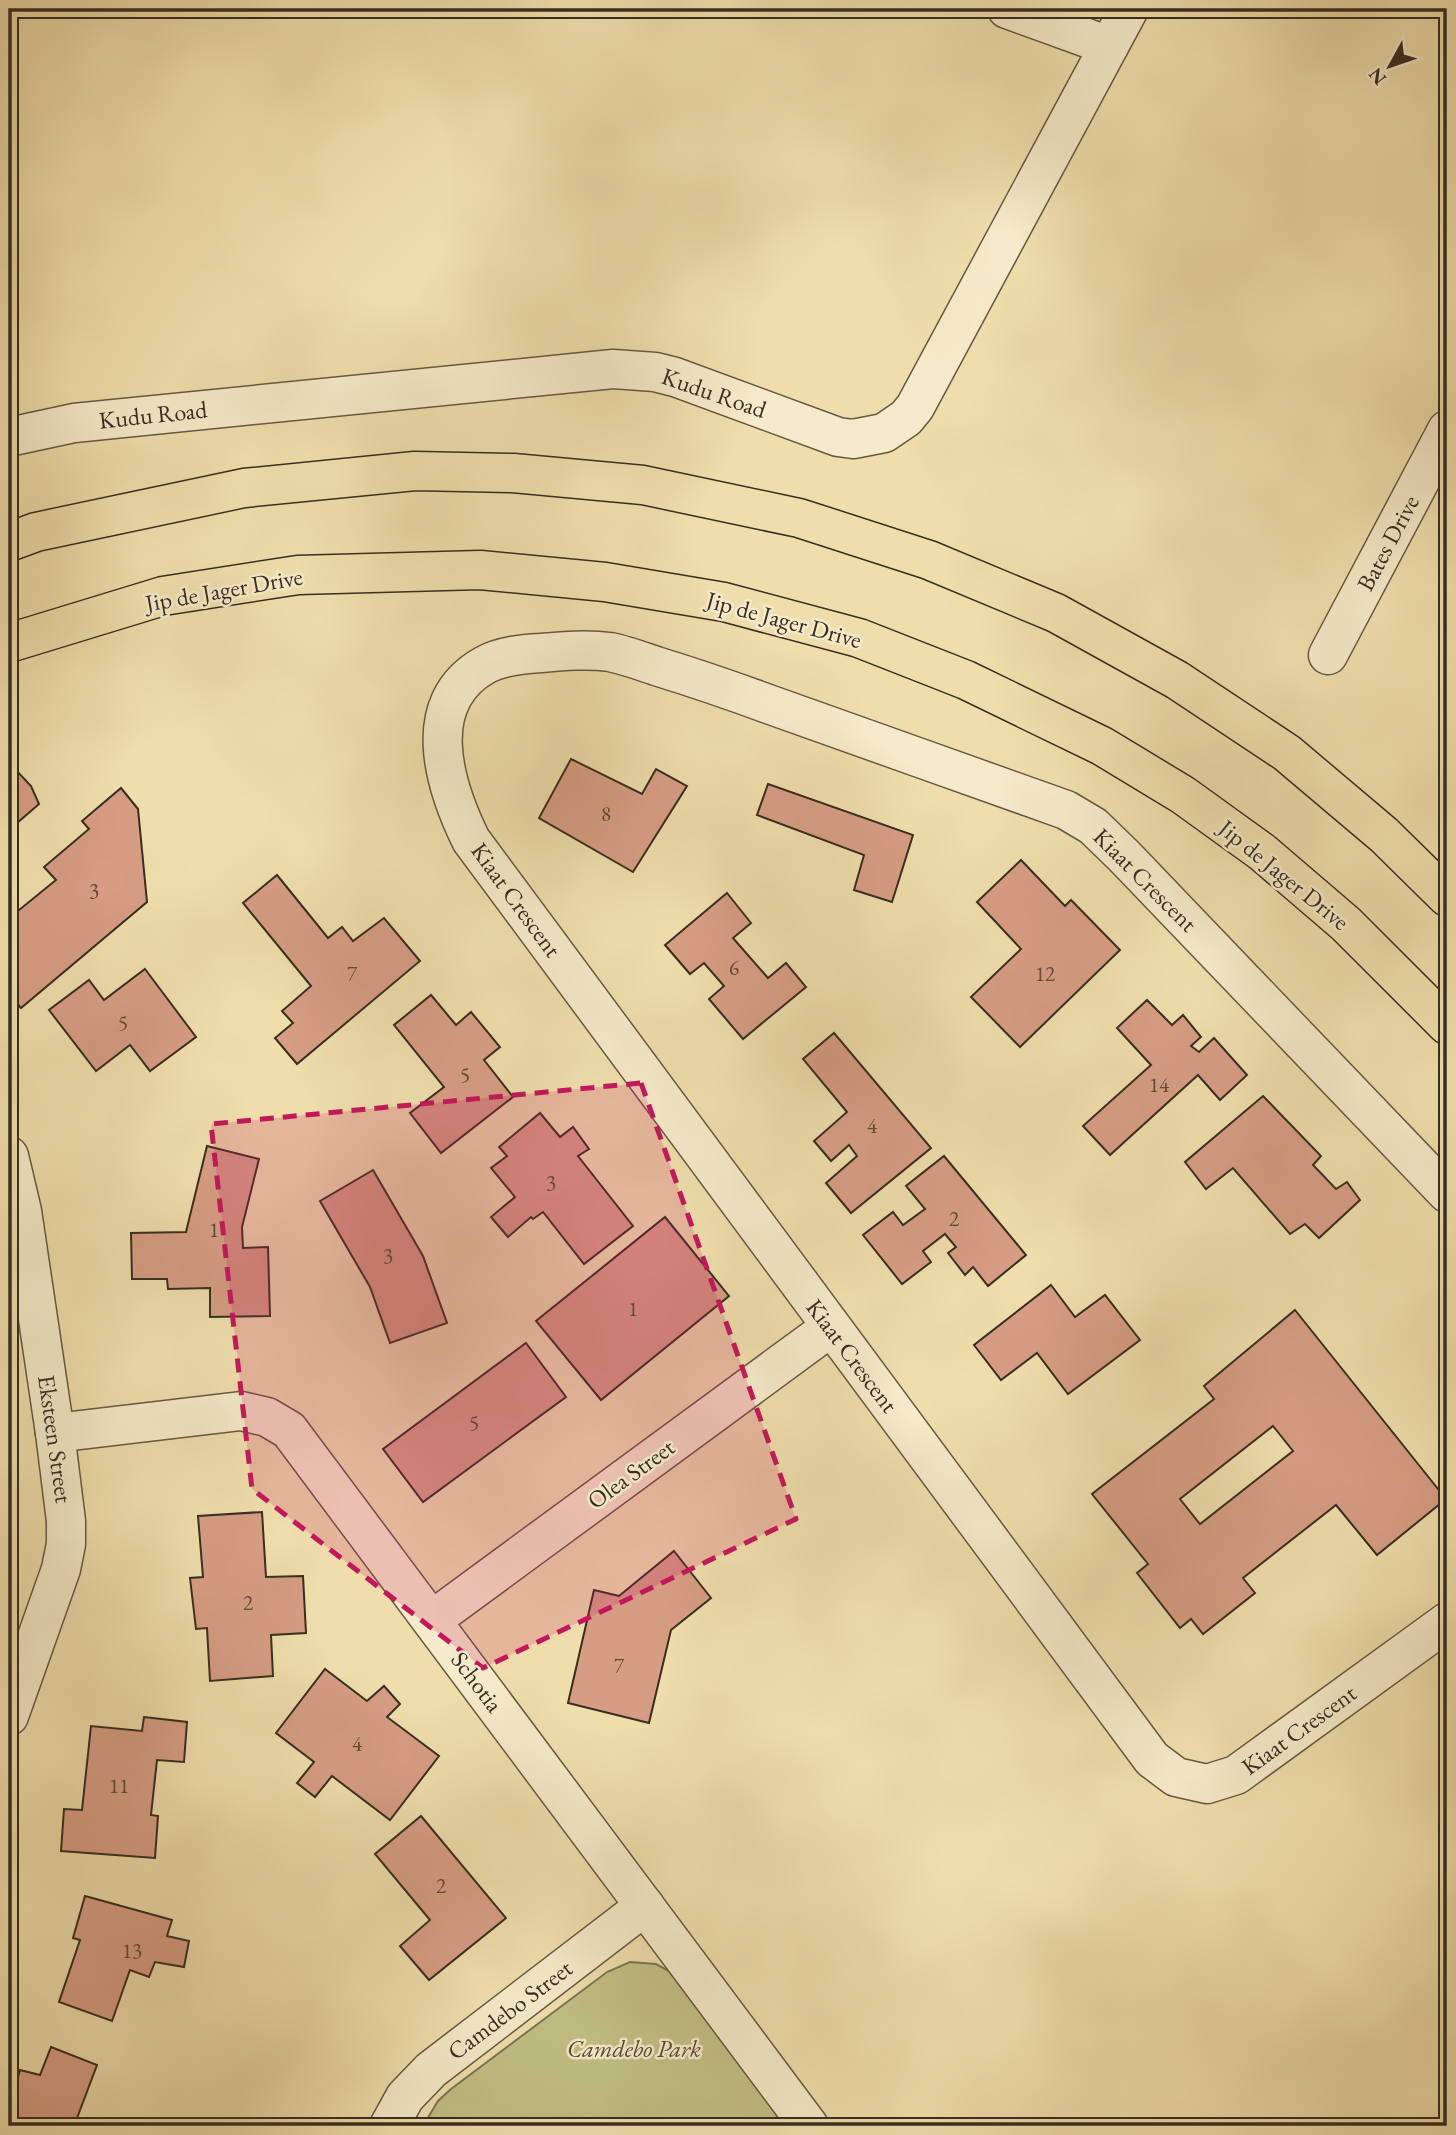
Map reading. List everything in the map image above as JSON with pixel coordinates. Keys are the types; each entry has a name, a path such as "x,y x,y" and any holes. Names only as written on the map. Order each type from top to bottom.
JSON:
{"main road":[{"path":"9,542 36,532 244,488 415,471 513,473 643,485 799,518 929,560 1056,613 1177,680 1287,753 1384,835 1447,897"},
{"name":"Jip de Jager Drive","path":"9,643 163,596 299,575 480,570 605,582 738,605 871,642 966,680 1102,746 1183,794 1262,852 1346,924 1447,1025"}],"street":[{"path":"1007,9 1109,46"},
{"name":"Kudu Road","path":"9,437 75,423 613,369 655,372 675,377 838,437 869,438 884,433 906,418 915,407 1129,9"},
{"name":"Bates Drive","path":"1328,655 1447,430"},
{"name":"Kiaat Crescent","path":"1447,1193 1124,856 1093,826 1066,810 711,683 612,652 561,651 509,657 486,664 465,679 451,699 441,732 446,775 454,804 471,840 1152,1759 1176,1777 1207,1784 1236,1775 1447,1622"},
{"name":"Eksteen Street","path":"9,1156 22,1211 66,1521 66,1544 61,1569 9,1716"},
{"name":"Olea Street","path":"432,1620 831,1327"},
{"name":"Schotia","path":"55,1433 241,1410 267,1418 289,1430 809,2126"},
{"name":"Camdebo Street","path":"389,2126 405,2097 431,2070 645,1906"}],"highlighted area":[{"path":"641,1083 796,1519 483,1668 252,1489 211,1124"}],"green space":[{"name":"Camdebo Park","path":"630,1962 656,1964 669,1971 788,2126 423,2126 438,2101 451,2089 607,1972"}],"building":[{"path":"571,759 642,794 656,769 687,786 633,872 539,818"},
{"path":"9,766 31,786 39,804 9,830"},
{"path":"768,784 913,835 892,902 854,890 864,855 757,815"},
{"path":"121,788 138,809 147,902 21,1008 9,994 9,911 13,915 56,880 44,867 89,829 82,821"},
{"path":"1021,860 1065,906 1071,900 1120,950 1020,1047 971,997 1021,949 977,902"},
{"path":"277,875 328,938 342,927 353,941 384,918 420,961 297,1064 275,1038 293,1023 282,1011 311,986 243,903"},
{"path":"727,893 751,923 733,938 768,978 786,963 806,987 743,1039 709,999 724,986 704,963 690,974 665,945"},
{"path":"145,969 196,1037 150,1071 130,1045 96,1071 49,1010 89,980 104,1000"},
{"path":"431,995 456,1025 471,1012 500,1047 484,1060 513,1097 441,1153 410,1113 444,1087 394,1025"},
{"path":"1147,1000 1172,1025 1183,1015 1201,1037 1191,1046 1199,1052 1214,1038 1247,1075 1220,1100 1198,1075 1110,1155 1083,1126 1151,1065 1117,1028"},
{"path":"834,1033 931,1148 851,1213 826,1183 857,1156 849,1145 831,1161 814,1141 847,1112 803,1059"},
{"path":"1263,1096 1321,1156 1313,1165 1336,1189 1347,1182 1360,1200 1319,1238 1305,1224 1290,1234 1233,1168 1206,1189 1185,1162"},
{"path":"540,1113 560,1137 573,1127 589,1149 578,1156 633,1226 584,1264 543,1212 533,1219 531,1217 508,1237 491,1217 515,1197 491,1168 507,1156 499,1147"},
{"path":"207,1146 259,1159 242,1227 243,1248 268,1247 270,1316 210,1317 210,1288 168,1289 167,1279 132,1279 131,1233 186,1232"},
{"path":"944,1156 1026,1255 988,1286 973,1267 965,1275 948,1253 956,1247 945,1234 923,1251 931,1262 902,1284 863,1235 893,1212 903,1225 925,1209 906,1186"},
{"path":"373,1170 423,1256 447,1323 390,1343 370,1287 320,1201"},
{"path":"665,1217 729,1296 601,1400 536,1321"},
{"path":"1051,1285 1075,1317 1105,1295 1140,1340 1068,1394 1037,1353 1001,1380 974,1345"},
{"path":"1295,1310 1446,1499 1377,1555 1336,1505 1243,1578 1255,1593 1203,1634 1191,1619 1180,1628 1137,1573 1148,1564 1092,1494 1214,1399 1204,1386","holes":["1273,1426 1293,1451 1200,1524 1180,1499"]},
{"path":"526,1343 566,1397 423,1502 383,1449"},
{"path":"262,1512 266,1577 303,1576 306,1633 271,1635 273,1676 210,1681 207,1628 196,1629 190,1578 203,1577 198,1516"},
{"path":"674,1551 711,1598 671,1630 649,1723 568,1703 594,1590 619,1596"},
{"path":"325,1669 367,1701 384,1686 400,1704 387,1717 439,1756 390,1820 332,1776 315,1797 297,1783 314,1762 276,1733"},
{"path":"144,1717 187,1722 184,1762 157,1760 151,1815 158,1816 155,1858 61,1851 64,1809 82,1810 91,1726 142,1731"},
{"path":"421,1816 506,1918 429,1980 400,1946 430,1920 375,1854"},
{"path":"85,1896 172,1920 167,1936 189,1941 184,1967 155,1962 149,1977 130,1970 112,2021 59,2002 80,1940 73,1938"},
{"path":"51,2047 97,2065 74,2126 9,2126 9,2085 15,2087 20,2070 40,2075"}]}
